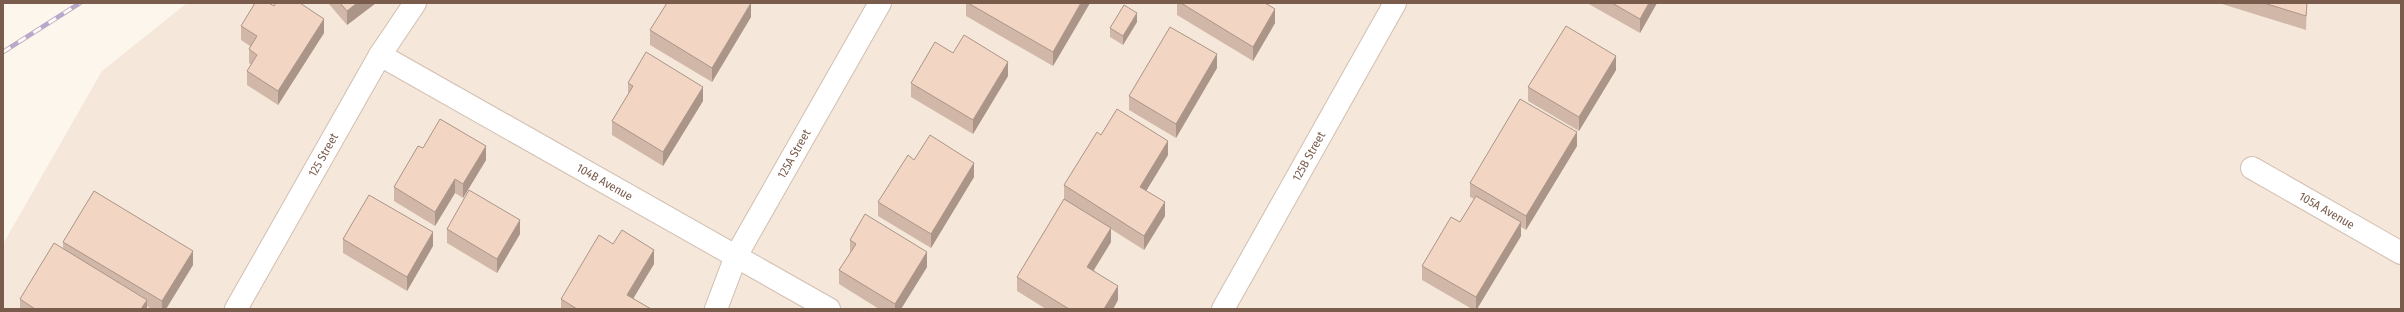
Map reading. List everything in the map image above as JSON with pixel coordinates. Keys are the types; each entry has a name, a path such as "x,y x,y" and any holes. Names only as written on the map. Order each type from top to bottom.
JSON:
{"street":[{"name":"125 Street","path":"236,309 380,55 415,3"},
{"name":"125A Street","path":"716,309 736,256 880,3"},
{"name":"125B Street","path":"1223,309 1395,3"},
{"name":"104B Avenue","path":"380,55 829,309"},
{"name":"105A Avenue","path":"2252,168 2401,253"}],"shaded area":[{"path":"187,3 2401,3 2401,309 3,309 3,244 102,71"}],"building":[{"path":"255,3 269,3 274,6 276,3 300,3 324,19 278,91 247,71 257,55 249,49 257,36 241,26"},
{"path":"340,3 357,3 347,11"},
{"path":"667,3 751,3 712,68 650,30"},
{"path":"968,3 1081,3 1053,52"},
{"path":"1181,3 1265,3 1275,9 1253,47"},
{"path":"1612,3 1649,3 1640,19"},
{"path":"2264,3 2307,3 2306,16"},
{"path":"1124,5 1137,13 1123,36 1110,28"},
{"path":"1566,26 1616,56 1579,117 1528,87"},
{"path":"1170,27 1217,54 1176,124 1129,96"},
{"path":"964,35 1008,62 973,120 911,83 935,42 953,53"},
{"path":"646,52 703,87 663,152 612,121 633,86 628,83"},
{"path":"1520,99 1577,132 1526,216 1470,183"},
{"path":"1117,109 1168,141 1140,187 1165,202 1144,236 1064,185 1097,132 1101,135"},
{"path":"440,119 486,146 463,184 455,179 435,212 394,187 418,146 423,148"},
{"path":"930,135 974,163 931,234 878,202 908,155 914,160"},
{"path":"469,190 520,220 497,259 447,229"},
{"path":"94,191 193,251 162,301 63,242"},
{"path":"369,195 433,232 407,277 343,239"},
{"path":"1476,196 1521,222 1476,297 1422,266 1451,217 1460,222"},
{"path":"1064,199 1111,228 1087,267 1118,286 1104,309 1069,309 1017,277"},
{"path":"865,214 927,252 895,304 839,270 856,244 850,240"},
{"path":"622,230 654,250 627,295 651,309 577,309 561,299 599,235 613,244"},
{"path":"54,243 147,300 141,309 35,309 20,299"}],"railway":[{"path":"3,52 80,3"}]}
